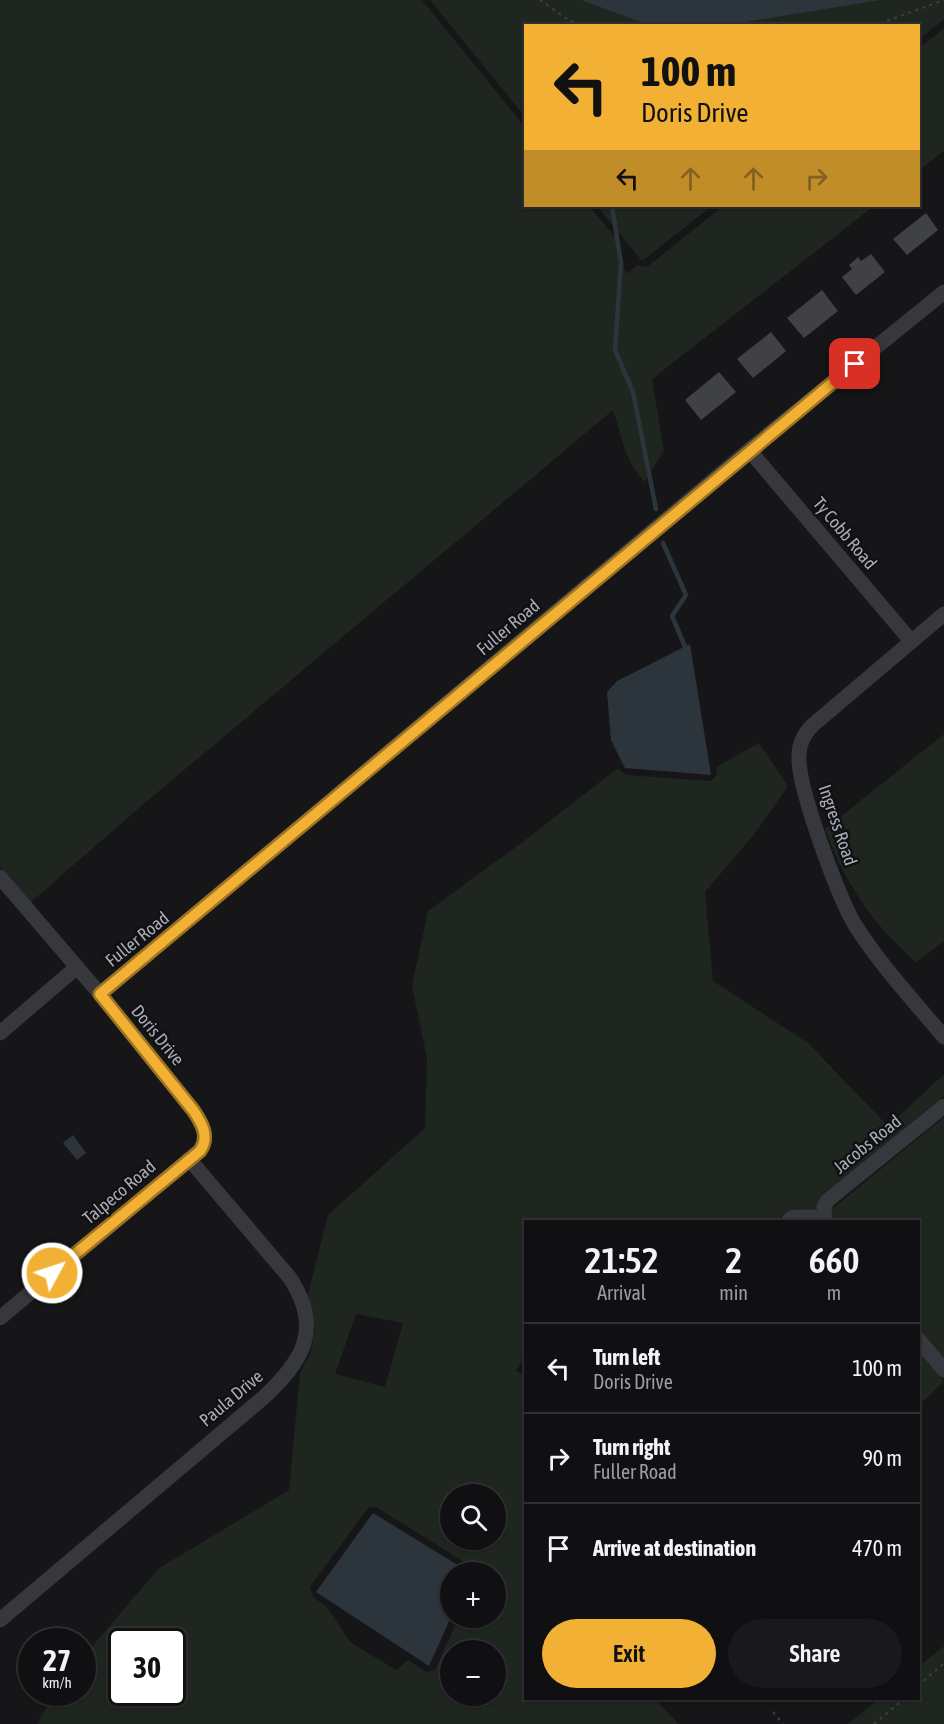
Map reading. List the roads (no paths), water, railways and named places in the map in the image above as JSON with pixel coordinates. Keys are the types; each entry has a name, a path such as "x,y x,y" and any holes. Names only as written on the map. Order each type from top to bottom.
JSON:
{"street":[{"name":"Fuller Road","path":"100,994 749,450 944,292"},
{"name":"Ty Cobb Road","path":"749,450 911,641"},
{"name":"Ingress Road","path":"944,614 805,733 800,744 800,770 805,793 854,923 872,950 944,1037"},
{"name":"Doris Drive","path":"0,876 100,994 193,1110 203,1125 205,1141"},
{"name":"Fuller Road","path":"0,1033 77,967"},
{"name":"Jacobs Road","path":"824,1219 824,1207 828,1200 944,1106"},
{"name":"Talpeco Road","path":"0,1318 200,1151 205,1141"},
{"name":"Paula Drive","path":"0,1620 263,1398 285,1378 303,1351 307,1318 299,1292 290,1278 189,1159"},
{"path":"789,1220 793,1217 824,1219"},
{"path":"920,1341 944,1370"}],"waterway":[{"path":"612,207 621,263 615,350 633,392 656,509"},
{"path":"663,543 686,595 672,616 686,649"}]}
